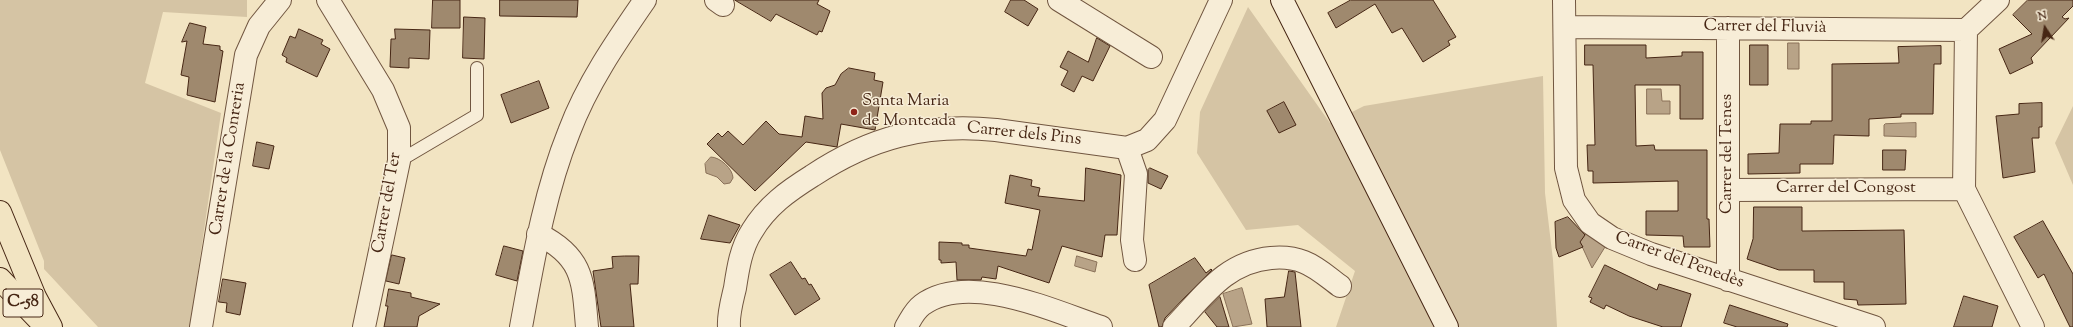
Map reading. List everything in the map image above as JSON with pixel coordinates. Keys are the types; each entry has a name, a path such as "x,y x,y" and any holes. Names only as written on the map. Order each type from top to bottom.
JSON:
{"highway":[{"path":"0,212 51,327"},
{"name":"C-58","path":"0,279 46,327"}],"street":[{"name":"Carrer de la Conreria","path":"202,327 246,55 259,26 280,0"},
{"name":"Carrer del Ter","path":"328,0 383,90 399,128 399,161 364,327"},
{"path":"521,327 538,234 568,132 583,100 614,44 645,0"},
{"path":"1059,0 1151,57"},
{"name":"Carrer dels Pins","path":"729,327 741,254 751,232 765,212 778,199 802,182 859,148 904,134 974,128 1127,148 1147,140 1165,120 1221,0"},
{"path":"1282,0 1446,327"},
{"name":"Carrer del Penedès","path":"1564,0 1566,168 1574,200 1590,223 1612,238 1651,254 1874,327"},
{"path":"1998,0 1966,30 1964,189 2033,327"},
{"name":"Carrer del Fluvià","path":"1565,27 1966,30"},
{"name":"Carrer del Tenes","path":"1728,28 1728,280"},
{"path":"1127,148 1136,174 1132,240 1135,260"},
{"name":"Carrer del Congost","path":"1728,190 1964,189"},
{"path":"538,234 552,241 566,252 577,266 584,288 587,327"},
{"path":"1174,327 1203,294 1231,270 1256,259 1292,258 1305,262 1340,286"},
{"path":"909,327 913,314 922,305 947,295 980,291 1033,304 1101,327"}],"lane":[{"path":"399,161 477,115 477,68"}],"shaded area":[{"path":"0,0 247,0 247,17 163,12 145,83 221,113 190,327 98,327 44,269 44,261 0,150"},
{"path":"1248,7 1330,123 1364,106 1543,76 1545,193 1553,260 1557,327 1336,327 1355,271 1298,225 1246,230 1197,153 1200,112"},
{"path":"1788,43 1799,43 1799,69 1788,69"},
{"path":"1647,89 1661,89 1662,101 1670,101 1670,114 1647,114"},
{"path":"2073,106 2073,185 2055,143"},
{"path":"1916,123 1916,137 1884,136 1885,124"},
{"path":"711,157 722,161 731,171 733,178 730,183 724,184 717,177 706,173 705,164"},
{"path":"1587,233 1605,247 1592,268 1580,242"},
{"path":"1077,256 1097,262 1095,272 1075,266"},
{"path":"1242,288 1252,324 1233,327 1223,294"}],"building":[{"path":"433,0 460,0 460,28 432,28"},
{"path":"500,0 578,0 577,17 500,16"},
{"path":"735,0 819,0 817,4 830,11 822,32 819,31 817,35 776,14 771,21"},
{"path":"1011,0 1024,0 1038,9 1028,26 1005,12"},
{"path":"1351,0 1433,0 1456,37 1448,41 1450,45 1423,62 1402,28 1392,33 1375,4 1336,28 1328,13"},
{"path":"2028,0 2073,0 2073,6 2062,17 2065,19 2069,18 2031,58 2033,63 2010,74 1999,49 2032,34 2013,15"},
{"path":"464,17 485,18 484,59 463,58"},
{"path":"190,23 206,27 203,44 220,46 220,50 223,51 215,102 187,95 189,77 181,75 187,41 182,42"},
{"path":"299,29 323,40 321,44 330,49 317,77 286,62 287,58 282,55 290,36 295,38"},
{"path":"395,29 430,30 429,59 409,58 409,68 390,67 391,39 395,39"},
{"path":"1097,38 1110,46 1093,81 1082,76 1074,92 1061,85 1068,71 1060,67 1068,51 1088,62"},
{"path":"1585,45 1646,45 1646,58 1682,56 1682,52 1703,52 1703,119 1680,119 1680,85 1635,85 1636,146 1654,145 1655,150 1707,150 1707,219 1709,219 1710,247 1684,247 1683,236 1646,235 1646,211 1678,211 1678,181 1593,183 1593,171 1588,171 1587,145 1595,145 1593,65 1585,65"},
{"path":"1750,45 1768,45 1768,85 1750,85"},
{"path":"1941,46 1941,64 1934,64 1933,114 1901,114 1901,117 1869,119 1869,136 1834,135 1833,164 1800,164 1800,173 1748,174 1748,154 1779,153 1780,124 1811,124 1811,121 1832,121 1832,64 1899,63 1898,47"},
{"path":"849,68 875,73 874,80 883,82 875,130 841,124 837,147 806,142 755,191 707,144 718,133 722,137 728,131 743,145 766,121 779,134 802,137 805,116 823,119 822,93 826,88 835,85 841,74"},
{"path":"539,81 549,108 511,123 501,95"},
{"path":"1284,102 1296,125 1279,133 1267,111"},
{"path":"2042,103 2042,127 2039,127 2039,138 2032,138 2035,172 2003,178 1996,116 2019,114 2019,104"},
{"path":"257,142 274,146 269,169 253,166"},
{"path":"1883,150 1906,150 1905,170 1883,170"},
{"path":"1086,168 1121,175 1117,235 1105,235 1102,257 1062,246 1049,283 998,266 996,279 982,277 981,280 957,280 956,262 941,263 941,260 939,260 939,242 962,243 962,245 969,245 969,248 1026,256 1028,249 1032,250 1040,210 1005,203 1010,175 1032,180 1031,186 1040,188 1038,196 1084,201"},
{"path":"1150,168 1168,176 1161,189 1148,183 1148,170"},
{"path":"1754,207 1802,207 1802,231 1904,230 1906,304 1858,305 1857,300 1844,299 1844,282 1814,282 1814,270 1779,270 1747,259 1753,239"},
{"path":"709,215 740,225 730,243 701,239"},
{"path":"1568,217 1585,235 1580,242 1583,247 1559,257 1556,248 1555,222"},
{"path":"2043,221 2073,274 2073,327 2070,327 2044,274 2038,278 2014,237"},
{"path":"504,246 523,251 517,281 496,275"},
{"path":"392,255 405,258 399,284 386,281"},
{"path":"639,256 638,284 630,284 634,327 601,327 593,271 613,268 612,257"},
{"path":"1195,258 1206,273 1211,269 1212,270 1165,318 1162,327 1159,327 1149,285"},
{"path":"791,262 802,279 805,278 809,285 811,284 820,299 795,315 770,275"},
{"path":"1605,265 1657,290 1659,284 1691,294 1681,327 1663,327 1629,316 1606,305 1604,309 1590,302 1592,298 1589,297"},
{"path":"1289,271 1295,272 1301,327 1267,327 1265,299 1284,297"},
{"path":"223,279 246,283 240,315 226,312 227,303 219,302"},
{"path":"389,289 411,293 411,297 440,304 419,316 417,327 384,327 388,306 386,306"},
{"path":"1964,296 1998,306 1992,327 1954,327"},
{"path":"1220,297 1229,327 1217,327 1205,312"},
{"path":"1730,305 1788,324 1787,327 1737,327 1724,323"}],"place":[{"name":"Santa Maria de Montcada","path":"854,112"}]}
